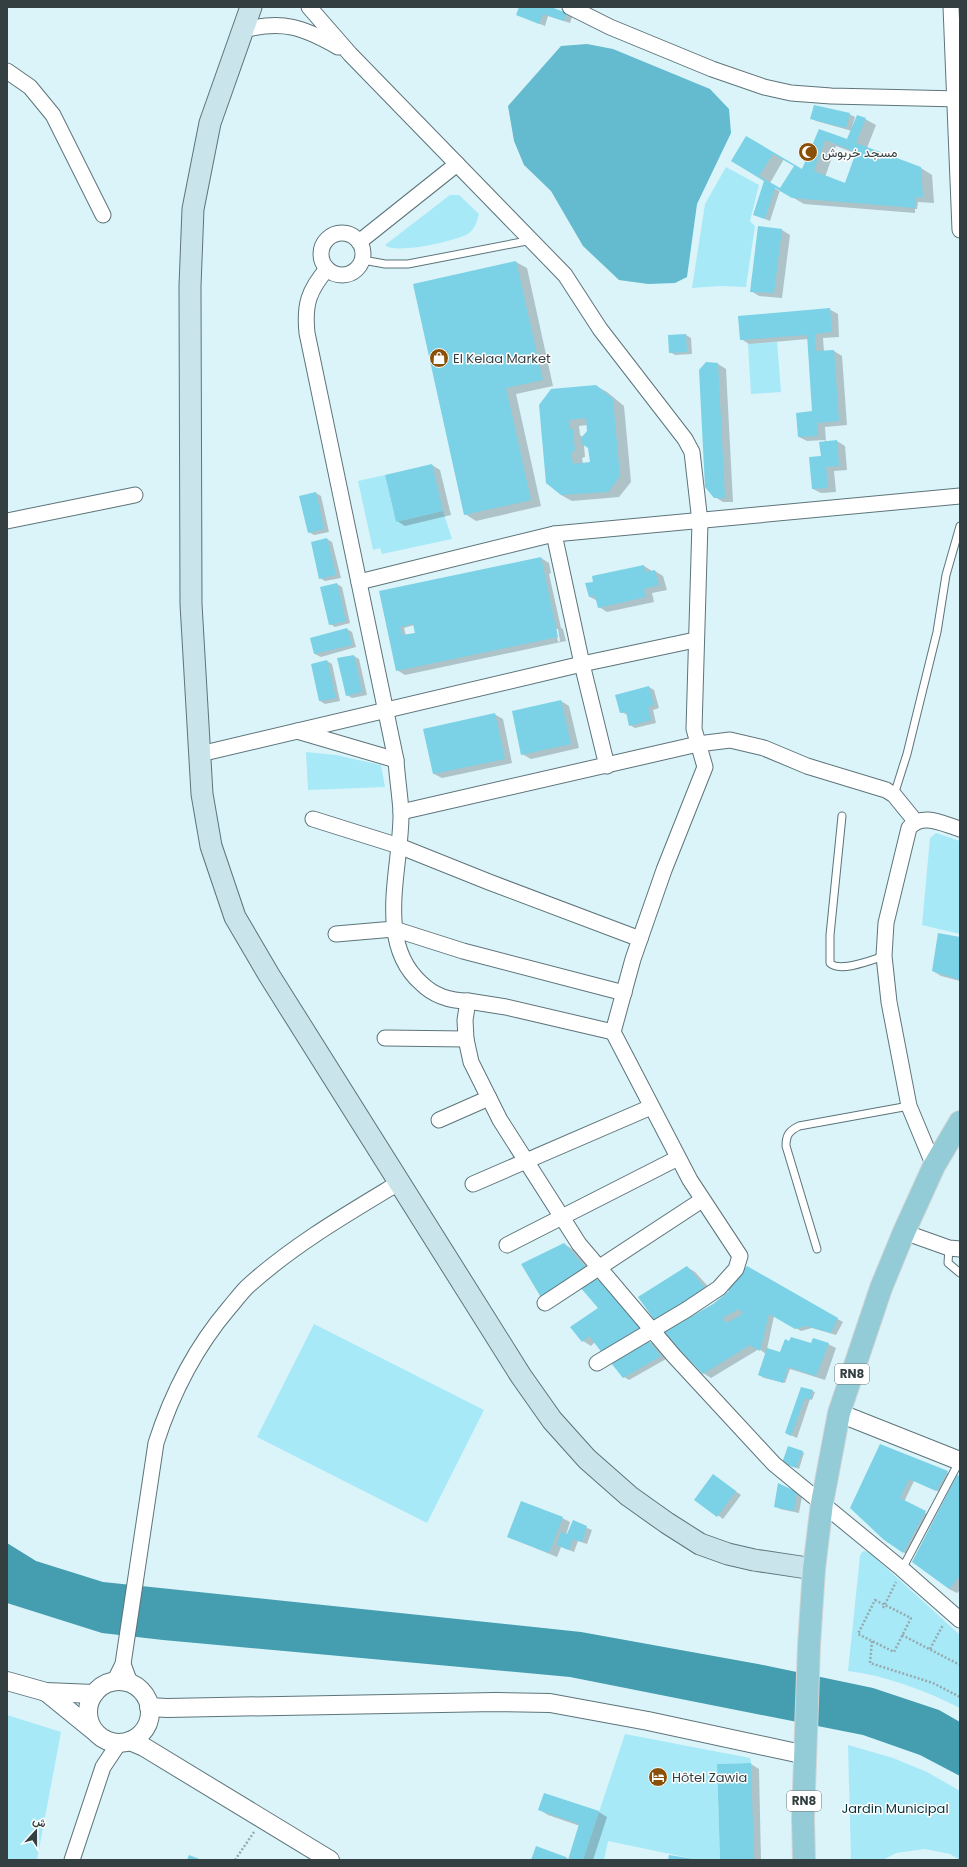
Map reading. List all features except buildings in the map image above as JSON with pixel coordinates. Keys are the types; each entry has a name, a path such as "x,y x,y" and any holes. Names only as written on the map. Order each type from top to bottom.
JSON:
{"main road":[{"path":"251,7 210,123 193,209 190,286 191,604 202,794 211,846 235,917 269,976 400,1182 520,1376 552,1420 587,1459 629,1496 700,1544 728,1554 754,1560 814,1569"},
{"name":"RN8","path":"804,1860 803,1818 809,1645 814,1569 822,1503 839,1413 881,1288 904,1232 934,1166 960,1123"}],"street":[{"path":"308,7 350,54 565,275 600,329 685,439 692,452 700,522 695,640 694,729 705,767 664,870 640,940 613,1032 678,1158 702,1200 738,1250 740,1263 731,1276 719,1288 653,1330 597,1363"},
{"path":"570,7 610,27 704,66 764,87 791,93 831,96 957,99"},
{"path":"951,7 957,99 960,230"},
{"path":"243,30 259,26 278,24 295,27 314,33 350,54"},
{"path":"7,71 30,87 53,115 103,215"},
{"path":"359,242 457,164"},
{"path":"347,234 353,236 359,242 364,253 363,260 360,266 349,274 336,274 327,269 323,262 321,255 324,243 328,238 334,235 347,234"},
{"path":"327,269 315,283 306,306 307,333 396,760 401,812 399,846 394,886 394,928 398,950 414,977 426,988 454,1001 468,1001 506,1007 613,1032"},
{"path":"7,521 135,494"},
{"path":"359,582 554,534 700,522 960,496"},
{"path":"554,534 582,664 607,766"},
{"path":"200,754 582,664 695,640"},
{"path":"296,731 396,760"},
{"path":"401,812 698,744 730,740 764,748 807,766 886,790 894,795 916,822"},
{"path":"313,818 399,846 640,940"},
{"path":"934,1166 909,1106 889,1002 884,956 886,923 909,828 916,822 924,819 960,830"},
{"path":"336,934 394,928 463,951 624,993"},
{"path":"468,1001 465,1020 466,1040 471,1062 500,1120 561,1218 579,1244 653,1330 774,1464 902,1569 960,1620"},
{"path":"385,1038 466,1040"},
{"path":"439,1120 489,1098"},
{"path":"473,1184 525,1160 651,1107"},
{"path":"507,1245 678,1158"},
{"path":"122,1683 123,1659 156,1443 166,1413 182,1376 211,1329 246,1288 277,1261 313,1235 400,1182"},
{"path":"545,1303 702,1200"},
{"path":"904,1232 955,1249"},
{"path":"839,1413 960,1461"},
{"path":"7,1681 46,1692 94,1694"},
{"path":"72,1860 104,1767 125,1742 137,1737 148,1724 149,1706 142,1692 122,1683 103,1686 94,1694 88,1712 94,1731"},
{"path":"46,1692 101,1738 110,1742 125,1742 144,1747 330,1860"},
{"path":"149,1706 167,1708 528,1701 550,1702 648,1721 806,1748"}],"lane":[{"path":"363,260 385,264 408,264 532,240"},
{"path":"894,795 907,754 937,632 946,575 960,526"},
{"path":"842,816 830,935 830,963 834,966 844,967 884,956"},
{"path":"818,1249 786,1146 786,1138 789,1132 799,1126 909,1106"},
{"path":"955,1249 948,1263 960,1274"},
{"path":"902,1569 960,1461"}],"path":[{"path":"883,1608 902,1569"},
{"path":"875,1600 911,1618 902,1635 894,1652 858,1634 875,1600"},
{"path":"930,1649 945,1620"},
{"path":"902,1635 960,1665"},
{"path":"872,1641 870,1663 933,1683 960,1697"},
{"path":"235,1860 264,1819"}],"green space":[{"path":"726,167 759,185 750,221 755,226 746,287 720,286 692,288 705,204"},
{"path":"450,195 459,195 479,214 477,222 469,233 452,240 413,248 391,248 385,245"},
{"path":"777,342 781,392 751,394 748,344"},
{"path":"385,475 396,522 443,511 452,539 382,554 380,548 373,550 358,481"},
{"path":"306,752 336,755 381,765 385,787 308,790"},
{"path":"936,833 960,841 960,934 922,925 930,838"},
{"path":"314,1324 484,1410 427,1523 257,1437"},
{"path":"865,1551 870,1553 960,1635 960,1708 933,1695 891,1680 848,1671 860,1556 862,1552"},
{"path":"7,1715 61,1732 37,1860 7,1860"},
{"path":"625,1734 750,1758 751,1763 717,1764 720,1860 699,1860 608,1841 604,1860 583,1860"},
{"name":"Jardin Municipal","path":"848,1745 893,1758 927,1772 960,1791 960,1860 950,1854 925,1849 896,1853 883,1860 851,1860"}],"shaded area":[{"path":"587,44 613,49 710,89 729,109 731,133 697,204 687,277 675,283 648,284 619,280 583,246 551,191 524,165 514,141 508,106 561,46"},
{"path":"7,1543 36,1561 103,1582 581,1632 758,1664 873,1688 939,1710 960,1722 960,1776 920,1755 863,1735 570,1677 163,1640 102,1633 7,1603"}],"place":[{"name":"مسجد خربوش","path":"808,152"},
{"name":"El Kelaa Market","path":"439,358"},
{"name":"Hôtel Zawia","path":"658,1777"}]}
